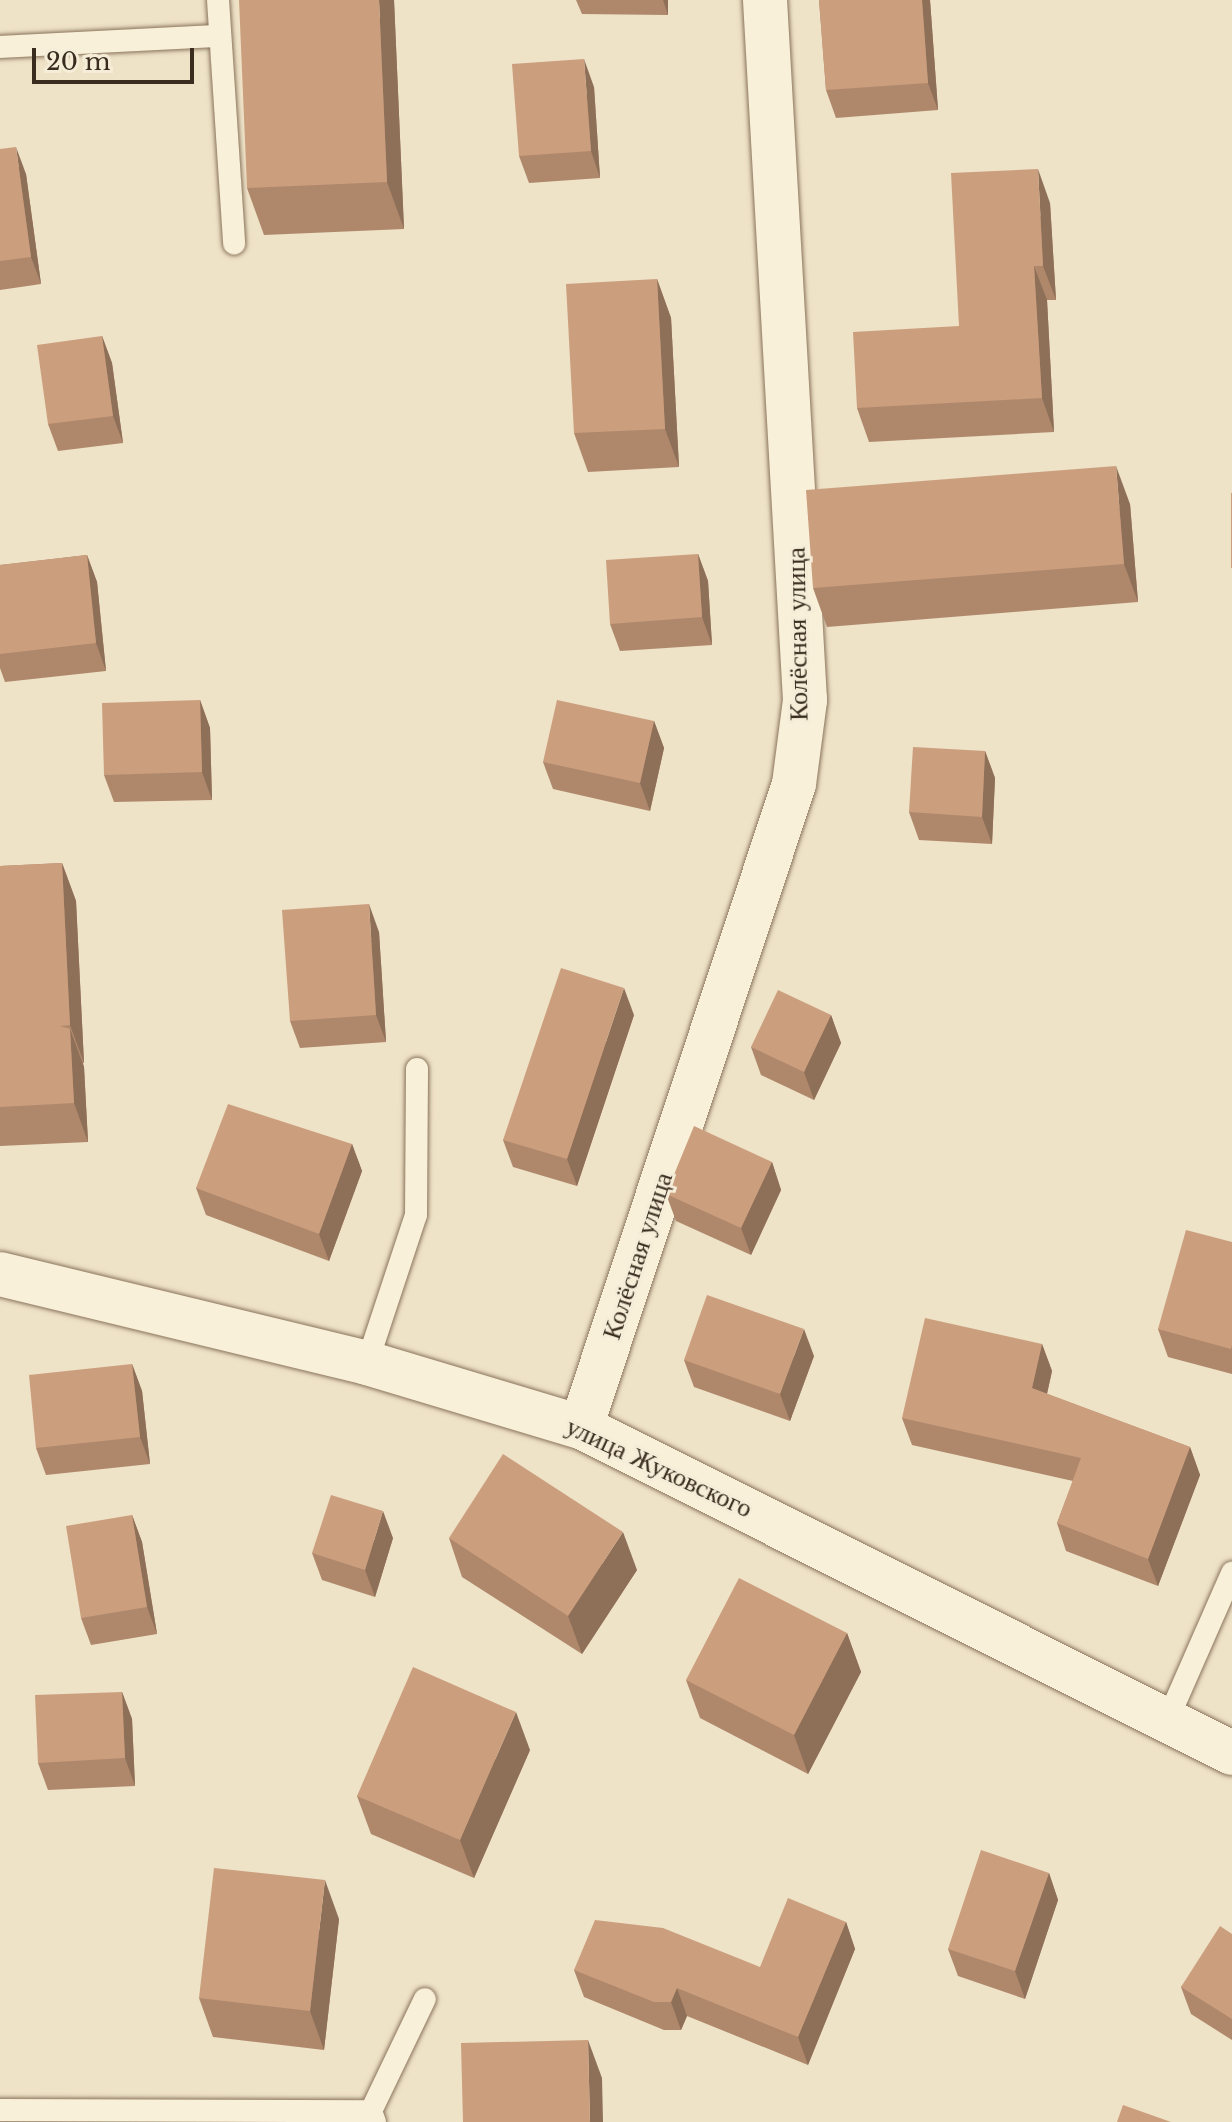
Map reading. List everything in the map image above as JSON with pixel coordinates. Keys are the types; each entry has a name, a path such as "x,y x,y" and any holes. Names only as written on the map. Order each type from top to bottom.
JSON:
{"street":[{"name":"Колёсная улица","path":"581,1427 794,784 805,700 765,0"},
{"name":"улица Жуковского","path":"0,1274 367,1363 581,1427 1232,1753"}],"lane":[{"path":"218,0 234,243"},
{"path":"0,47 220,36"},
{"path":"367,1363 416,1215 417,1069"},
{"path":"1167,1721 1232,1573"},
{"path":"0,2110 373,2117 425,1999"}],"building":[{"path":"239,0 379,0 387,182 247,188"},
{"path":"819,0 922,0 928,83 826,90"},
{"path":"584,59 591,151 519,156 512,64"},
{"path":"16,147 31,257 0,261 0,149"},
{"path":"1038,169 1043,266 1034,266 1042,398 857,408 853,332 959,326 951,173"},
{"path":"657,279 665,429 574,433 566,284"},
{"path":"102,336 113,416 48,424 37,345"},
{"path":"1116,466 1124,564 813,588 806,490"},
{"path":"1232,493 1232,568 1231,568"},
{"path":"698,554 702,617 610,624 606,560"},
{"path":"87,555 96,643 0,654 0,565"},
{"path":"200,700 202,772 104,775 102,703"},
{"path":"557,700 654,721 640,783 543,762"},
{"path":"913,747 985,751 982,817 909,812"},
{"path":"62,863 70,1025 60,1026 70,1029 74,1103 0,1107 0,866"},
{"path":"369,904 376,1015 290,1021 282,910"},
{"path":"561,968 624,988 567,1159 503,1140"},
{"path":"778,990 831,1015 804,1072 751,1047"},
{"path":"228,1104 352,1144 319,1234 196,1188"},
{"path":"694,1126 772,1162 741,1228 666,1194"},
{"path":"1186,1230 1232,1242 1231,1349 1158,1329"},
{"path":"707,1295 804,1329 780,1394 684,1360"},
{"path":"925,1318 1042,1344 1032,1388 1190,1447 1148,1559 1057,1523 1081,1458 902,1418"},
{"path":"132,1364 140,1437 36,1448 29,1375"},
{"path":"503,1454 623,1532 568,1616 449,1538"},
{"path":"331,1495 383,1511 365,1570 312,1553"},
{"path":"132,1515 147,1607 81,1618 66,1526"},
{"path":"739,1578 847,1633 794,1735 686,1680"},
{"path":"413,1667 516,1712 460,1840 357,1796"},
{"path":"122,1692 125,1758 38,1763 35,1695"},
{"path":"981,1850 1049,1873 1015,1971 948,1949"},
{"path":"214,1868 325,1880 310,2011 199,1998"},
{"path":"788,1898 846,1922 798,2037 677,1988 671,2002 654,2002 574,1970 595,1920 663,1928 760,1967"},
{"path":"1220,1926 1232,1934 1232,2019 1181,1987"},
{"path":"588,2040 590,2122 463,2122 461,2043"},
{"path":"1123,2105 1171,2122 1117,2122"}]}
